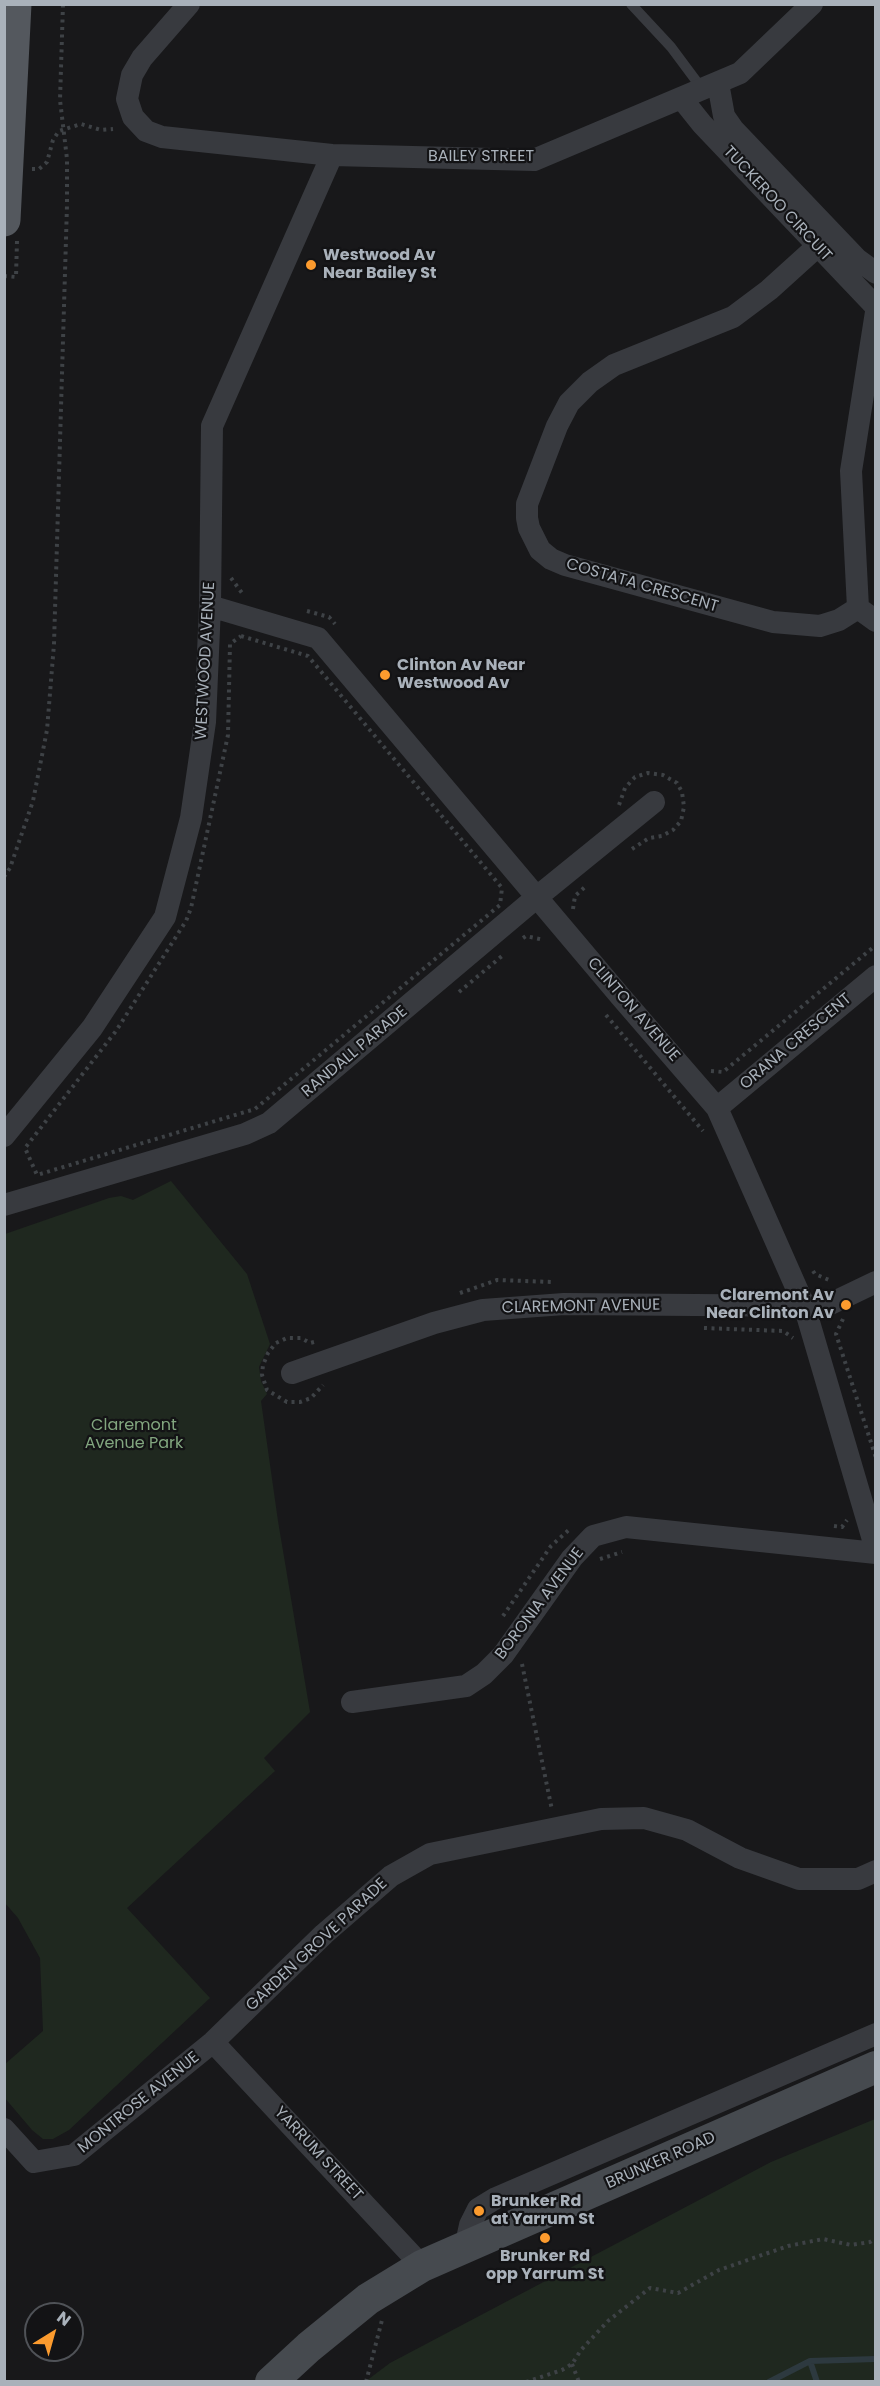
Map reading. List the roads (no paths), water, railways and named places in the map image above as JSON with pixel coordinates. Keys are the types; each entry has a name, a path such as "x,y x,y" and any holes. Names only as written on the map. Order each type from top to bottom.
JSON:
{"main road":[{"path":"4,220 15,4"},
{"name":"BRUNKER ROAD","path":"271,2382 309,2347 368,2299 422,2266 876,2067"}],"street":[{"name":"BAILEY STREET","path":"189,4 135,68 127,99 133,117 146,131 162,137 332,154 534,160 741,73 812,4"},
{"name":"TUCKEROO CIRCUIT","path":"710,87 733,129 824,239 876,308"},
{"name":"TUCKEROO CIRCUIT","path":"682,99 702,124 824,239 876,273"},
{"name":"WESTWOOD AVENUE","path":"4,1136 92,1028 165,917 190,818 205,722 210,606 212,426 332,154"},
{"name":"COSTATA CRESCENT","path":"824,239 769,290 733,317 614,365 590,382 569,403 556,426 527,504 528,528 540,550 551,559 565,565 773,622 820,626 867,614"},
{"path":"867,614 851,471 876,312"},
{"name":"CLINTON AVENUE","path":"210,606 318,638 717,1108 804,1305 876,1552"},
{"name":"RANDALL PARADE","path":"4,1204 245,1134 269,1123 537,897 654,802"},
{"name":"ORANA CRESCENT","path":"717,1108 876,976"},
{"name":"CLAREMONT AVENUE","path":"292,1373 434,1323 483,1310 564,1304 826,1305 876,1282"},
{"name":"BORONIA AVENUE","path":"352,1702 466,1686 484,1674 503,1655 572,1558 593,1536 626,1527 876,1552"},
{"name":"GARDEN GROVE PARADE","path":"213,2042 324,1934 391,1876 430,1854 601,1819 644,1818 687,1830 740,1858 799,1879 858,1880 876,1872"},
{"path":"465,2248 470,2224 478,2209 496,2198 876,2034"},
{"name":"MONTROSE AVENUE","path":"4,2129 34,2162 74,2155 213,2042"},
{"name":"YARRUM STREET","path":"213,2042 422,2266"}],"lane":[{"path":"631,4 710,87"}],"waterway":[{"path":"769,2382 810,2361 876,2359"},
{"path":"810,2361 817,2382"}],"place":[{"name":"Westwood Av Near Bailey St","path":"311,265"},
{"name":"Clinton Av Near Westwood Av","path":"385,675"},
{"name":"Claremont Av Near Clinton Av","path":"846,1305"},
{"name":"Brunker Rd at Yarrum St","path":"479,2211"},
{"name":"Brunker Rd opp Yarrum St","path":"545,2238"}],"park label":[{"name":"Claremont Avenue Park","path":"134,1435"}]}
